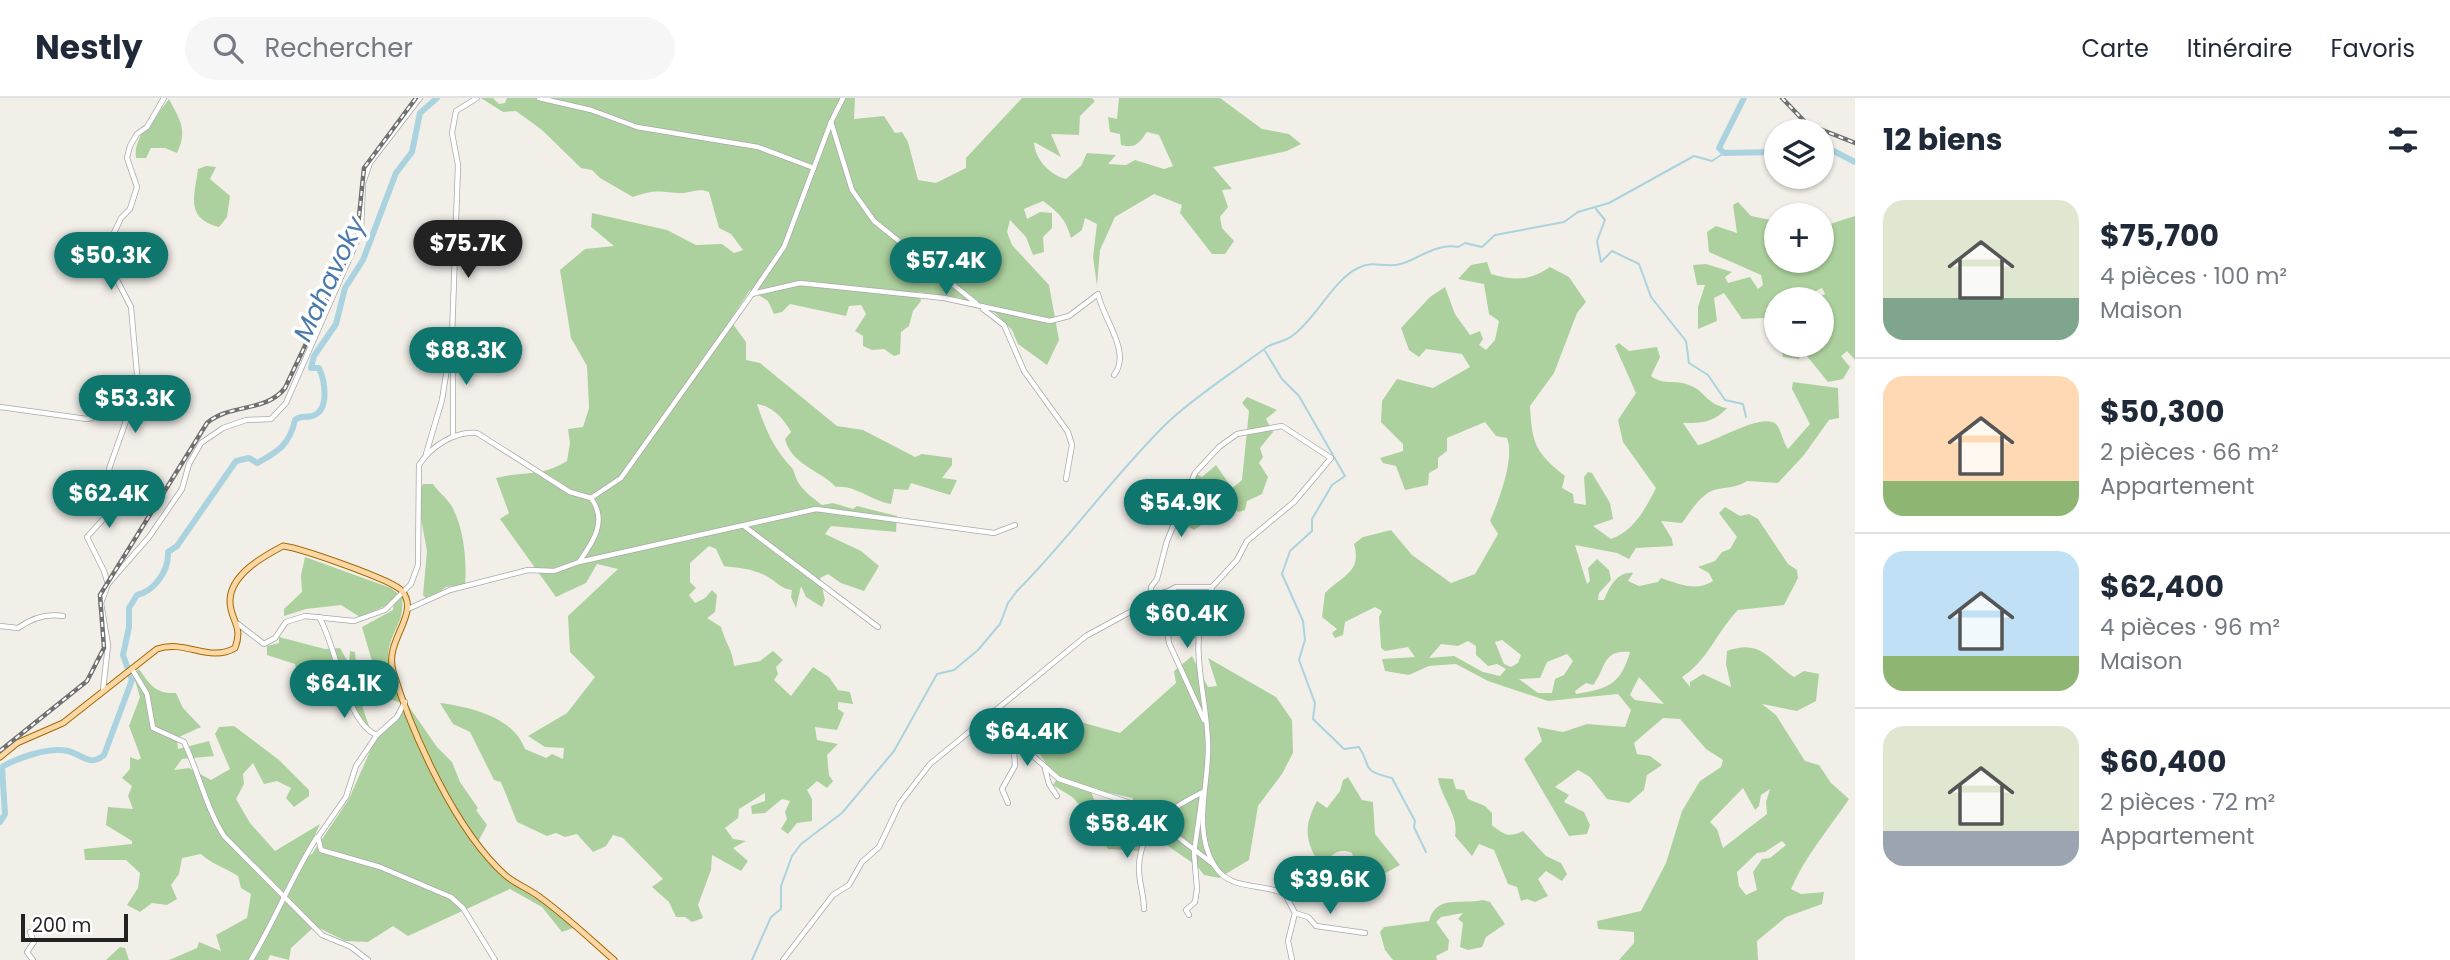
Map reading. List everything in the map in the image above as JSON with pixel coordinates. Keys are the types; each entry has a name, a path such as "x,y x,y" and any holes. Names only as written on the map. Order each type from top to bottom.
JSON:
{"main road":[{"path":"0,757 17,743 63,723 150,654 166,646 186,646 216,654 236,648 240,637 230,601 235,583 252,566 283,545 388,582 402,591 408,609 391,657 405,701 442,792 506,877 540,897 614,960"}],"street":[{"path":"108,584 87,537 119,502 120,498 109,469 138,385 131,307 106,259 112,237 130,209 137,187 127,158 130,146 156,113 164,98"},
{"path":"103,690 108,645 101,603 108,584 149,537 183,489 189,464 201,443 223,428 246,420 271,419 286,403 361,232 363,183 370,163 421,98"},
{"path":"453,437 452,337 458,165 452,133 456,111 477,98"},
{"path":"539,98 591,110 637,127 758,148 814,168"},
{"path":"426,455 462,432 477,433 570,492 592,498 621,478 784,247 831,122 843,98"},
{"path":"831,122 852,190 874,222 1004,325 1024,371 1068,432 1072,445 1066,479"},
{"path":"752,294 800,283 944,298 1050,321 1069,316 1098,294 1101,310 1120,353 1121,362 1114,375"},
{"path":"238,624 264,644 275,638 286,622 318,616 354,621 385,610 411,584 418,565 416,489 419,465 426,455 442,400 452,337"},
{"path":"0,407 24,408 77,420 87,419 117,411 138,385"},
{"path":"1151,600 1151,587 1157,579 1171,530 1195,473 1237,434 1253,433 1272,425 1292,430 1331,458 1294,502 1247,541 1237,560 1212,587 1203,612 1201,639 1208,746 1204,826 1213,864"},
{"path":"579,562 594,540 600,519 592,498"},
{"path":"408,609 450,590 528,570 554,571 579,562 816,509 994,533 1015,525"},
{"path":"744,525 878,626"},
{"path":"783,960 833,895 849,885 862,862 879,847 900,803 930,764 1086,636 1164,592 1185,585 1212,587"},
{"path":"1164,592 1180,620 1168,636 1169,643 1206,724"},
{"path":"0,626 18,628 30,620 52,614 62,616"},
{"path":"318,616 357,716 367,731 377,735"},
{"path":"132,670 146,694 153,728 184,742 215,821 224,836 322,936 351,947 368,960"},
{"path":"251,960 285,898 293,876 346,797 356,766 377,735 397,717 405,701"},
{"path":"994,712 1044,767 1059,779 1130,802 1159,821 1231,882 1285,894 1295,913 1308,917 1316,926 1365,933"},
{"path":"1008,803 1002,789 1015,766 1013,734"},
{"path":"1044,767 1049,784 1057,796"},
{"path":"1144,909 1139,865 1146,836 1171,807 1204,792"},
{"path":"1189,915 1186,910 1195,902 1197,889 1194,849 1204,792"},
{"path":"318,837 321,850 329,855 380,867 451,897 463,908 495,960"},
{"path":"1292,960 1288,930 1295,913"},
{"path":"30,932 34,942 27,952 33,960"}],"green space":[{"path":"481,98 493,98 499,104 505,103 507,98 855,98 854,119 884,116 895,133 902,132 908,142 918,180 936,183 966,168 966,158 1022,98 1092,98 1095,101 1080,116 1079,135 1051,134 1061,157 1034,142 1037,155 1044,166 1066,179 1081,166 1087,153 1116,155 1108,164 1126,165 1135,160 1164,169 1173,166 1159,135 1147,132 1137,144 1126,146 1121,145 1120,134 1110,132 1108,117 1117,119 1119,98 1220,98 1262,129 1289,134 1301,144 1287,151 1213,167 1232,189 1222,190 1228,207 1220,217 1222,228 1234,241 1225,254 1212,254 1180,213 1182,205 1154,194 1115,217 1100,250 1097,286 1093,257 1097,224 1085,218 1082,230 1071,238 1061,217 1043,201 1024,209 1027,219 1040,212 1052,213 1052,228 1043,237 1044,252 1033,255 1026,237 1010,220 1007,232 1012,245 1049,285 1059,340 1047,365 1018,344 1012,330 995,313 960,298 918,292 921,301 913,311 909,326 901,332 900,354 894,356 884,349 872,350 863,346 863,336 855,331 866,314 861,305 849,306 846,316 790,304 782,312 774,314 768,301 750,290 730,320 746,342 746,360 760,363 837,426 863,430 915,457 922,454 952,458 952,465 942,478 957,480 950,495 911,483 908,490 894,489 891,504 850,488 836,487 793,455 785,439 791,432 785,422 773,410 757,404 775,445 800,486 809,495 822,505 833,503 853,509 857,506 897,516 896,532 831,526 825,534 861,551 879,566 864,591 841,583 828,574 820,578 825,600 822,607 806,597 801,586 796,608 791,597 792,590 758,572 724,566 716,549 709,546 690,563 690,582 696,588 689,595 695,603 705,598 712,590 717,595 715,612 707,618 721,627 734,666 760,661 773,651 783,660 776,667 778,674 774,680 791,696 813,667 829,677 838,690 850,692 853,704 838,702 838,709 844,713 837,730 815,727 817,740 838,744 827,755 829,775 833,781 827,788 817,781 807,790 812,799 812,821 797,823 788,834 781,829 787,819 785,812 790,801 782,799 765,813 752,814 751,806 765,801 765,793 739,809 738,818 725,828 733,839 746,841 733,848 748,861 741,871 712,855 711,870 698,905 703,918 692,922 685,917 676,917 669,902 652,887 663,879 623,838 613,835 606,846 593,852 577,834 565,837 556,833 547,836 517,822 501,782 494,780 470,732 453,724 440,703 465,707 501,721 519,738 525,749 546,758 552,754 563,759 564,748 545,747 528,736 567,713 595,677 570,652 568,616 618,569 597,564 586,583 556,597 500,519 509,513 496,478 540,472 567,461 570,443 568,429 583,427 589,408 587,366 571,338 560,270 585,249 614,246 591,227 592,213 667,230 696,245 722,244 734,253 743,250 731,234 719,228 709,192 655,192 633,197 600,178 592,170 581,168 542,130 516,111 503,112"},
{"path":"169,99 182,131 177,153 165,148 151,148 146,158 136,158 138,141"},
{"path":"216,167 210,179 230,196 227,217 219,227 201,218 194,204 198,169"},
{"path":"1738,202 1751,216 1764,219 1764,273 1834,273 1834,223 1855,216 1855,360 1847,351 1841,356 1850,367 1843,379 1828,382 1808,357 1834,357 1834,287 1764,287 1764,318 1742,319 1724,293 1714,298 1717,321 1698,329 1698,307 1705,285 1697,285 1693,265 1706,264 1732,272 1725,277 1728,283 1750,277 1758,289 1763,285 1761,275 1709,252 1707,232 1716,226 1737,233 1733,205"},
{"path":"1487,262 1491,274 1515,279 1535,275 1550,267 1569,277 1586,302 1577,313 1554,373 1530,406 1531,419 1537,446 1547,460 1565,476 1562,488 1573,494 1574,503 1586,505 1584,477 1588,472 1592,473 1610,503 1613,519 1593,526 1611,539 1633,524 1656,488 1623,442 1618,420 1636,393 1615,346 1619,343 1629,351 1657,347 1660,357 1651,376 1660,381 1689,385 1714,404 1727,408 1707,421 1683,423 1698,445 1750,425 1769,421 1778,426 1788,449 1810,424 1792,389 1793,382 1838,388 1839,418 1829,420 1804,455 1778,483 1747,481 1709,492 1700,499 1682,523 1661,521 1672,539 1673,546 1636,548 1629,559 1617,553 1575,545 1587,584 1590,581 1588,568 1597,559 1609,570 1611,580 1599,593 1598,600 1604,600 1614,581 1627,573 1633,573 1628,581 1639,586 1658,582 1661,578 1687,586 1700,586 1713,581 1709,573 1698,567 1715,561 1722,552 1730,549 1737,537 1719,513 1725,507 1740,516 1749,514 1758,519 1788,564 1797,570 1798,578 1784,605 1738,610 1699,663 1682,677 1690,687 1690,682 1703,674 1731,687 1726,664 1727,651 1748,647 1764,653 1794,677 1804,671 1819,674 1816,701 1797,711 1762,704 1776,715 1805,761 1819,765 1831,783 1849,799 1810,854 1791,889 1801,894 1824,892 1822,904 1786,917 1757,941 1758,960 1619,960 1634,943 1634,932 1598,929 1597,921 1641,911 1666,863 1682,811 1700,781 1721,767 1723,760 1706,749 1680,719 1663,718 1634,743 1637,754 1650,756 1662,765 1647,775 1644,790 1629,803 1607,799 1590,777 1578,770 1555,787 1569,795 1564,802 1584,812 1590,825 1587,834 1569,836 1524,759 1542,741 1537,727 1563,732 1587,724 1625,727 1631,710 1618,694 1548,701 1488,681 1456,664 1429,666 1409,675 1385,671 1382,659 1415,657 1408,647 1385,651 1381,648 1379,617 1382,611 1375,607 1345,622 1343,635 1335,638 1332,633 1337,629 1322,617 1325,593 1353,567 1356,553 1354,544 1363,537 1391,530 1412,555 1451,583 1475,574 1498,534 1490,521 1505,479 1509,446 1507,438 1496,436 1485,422 1447,438 1447,451 1438,458 1438,468 1429,473 1428,485 1405,490 1396,466 1383,463 1380,458 1403,451 1403,444 1381,422 1382,401 1397,379 1433,388 1470,367 1462,354 1426,349 1419,357 1409,350 1401,328 1430,297 1445,287 1455,314 1470,335 1480,331 1483,339 1479,345 1486,350 1495,340 1499,321 1489,314 1484,284 1458,279 1471,265","holes":["1502,640 1521,655 1518,663 1511,667 1504,664 1495,642","1468,641 1476,646 1476,655 1488,666 1497,664 1506,669 1500,676 1483,672 1454,656 1429,658 1441,644 1458,646","1630,652 1617,678 1605,687 1576,694 1575,691 1586,683 1593,685 1606,661 1614,654","1567,654 1573,661 1564,675 1555,679 1552,693 1538,693 1519,679 1540,678 1547,662","1639,677 1664,704 1635,700 1630,695","1743,788 1755,810 1759,806 1761,795 1770,789 1766,802 1767,814 1723,848 1717,829 1710,822","1782,841 1786,845 1770,858 1762,859 1753,872 1757,890 1746,895 1739,886 1737,872 1757,853 1765,852"]},
{"path":"1247,397 1277,410 1266,419 1273,432 1260,448 1263,457 1259,463 1268,477 1262,494 1247,501 1245,510 1238,512 1229,502 1194,530 1175,518 1195,473 1202,477 1216,465 1232,488 1242,480 1249,411 1242,403"},
{"path":"423,484 433,484 451,505 462,534 465,565 465,585 446,587 428,600 423,595 427,551 417,497"},
{"path":"305,557 391,588 402,597 401,616 390,644 388,658 401,703 390,699 374,668 362,627 393,610 394,602 360,617 341,605 306,609 284,616 284,609 302,592 301,575"},
{"path":"279,637 325,649 340,648 349,664 350,651 355,652 357,674 353,679 369,726 364,727 349,705 341,706 338,692 304,672 299,680 295,664 267,655 267,646 279,643"},
{"path":"1192,656 1208,687 1217,686 1208,658 1276,697 1292,720 1293,753 1282,774 1258,806 1249,860 1219,878 1204,875 1197,866 1165,844 1167,827 1151,811 1140,851 1108,849 1099,835 1105,827 1096,820 1097,813 1104,808 1125,815 1129,812 1133,798 1090,789 1095,802 1087,812 1072,797 1053,785 1057,779 1037,750 1040,725 1048,713 1120,733 1176,683 1174,671"},
{"path":"139,669 154,687 163,692 176,693 183,708 201,727 177,738 178,749 209,741 214,756 182,759 174,770 189,768 211,780 230,769 215,734 219,727 234,726 279,760 309,790 309,796 294,807 286,798 291,788 277,781 264,784 253,763 243,774 244,784 236,799 250,823 275,851 320,824 305,857 312,854 349,799 377,735 397,717 405,701 437,747 452,762 460,782 478,808 476,810 487,825 478,842 490,859 576,927 562,932 542,907 510,889 408,936 393,926 368,942 345,941 315,926 291,948 289,960 270,955 268,960 169,960 197,948 199,942 221,951 216,935 247,918 251,894 241,888 238,876 201,854 182,858 179,874 171,885 177,899 167,905 152,903 140,912 127,905 138,888 140,873 126,860 85,860 84,849 132,844 132,841 106,825 108,807 133,809 128,796 132,786 122,778 130,769 130,757 138,760 141,758 129,726 140,697 133,674"},
{"path":"1348,777 1362,800 1373,802 1375,834 1400,865 1382,875 1367,875 1355,863 1352,853 1347,851 1335,854 1321,867 1309,842 1309,819 1317,801 1327,808 1340,791 1343,780"},
{"path":"1438,778 1453,779 1456,789 1464,790 1468,799 1485,806 1492,813 1492,825 1500,831 1510,835 1523,831 1546,856 1561,863 1567,874 1562,881 1546,871 1538,879 1548,896 1535,902 1527,899 1521,901 1517,887 1508,884 1494,850 1479,844 1472,856 1455,836 1455,821"},
{"path":"1450,902 1490,902 1505,924 1486,937 1482,947 1468,950 1460,947 1463,923 1458,919 1463,913 1441,917 1436,922 1449,940 1448,950 1436,956 1437,960 1393,960 1385,950 1380,932 1384,927 1429,921 1437,907"},
{"path":"120,947 125,948 129,960 106,960"}],"waterway":[{"name":"Mahavoky","path":"0,822 5,814 2,767 25,756 52,750 68,751 90,760 104,755 132,680 123,655 129,627 129,608 137,595 150,589 160,579 168,552 177,546 236,461 249,458 257,463 271,455 286,441 295,420 312,416 322,408 323,380 319,368 311,368 314,356 336,324 345,288 363,260 396,173 412,152 420,113 437,98"},
{"path":"1744,98 1719,148 1724,153 1764,152"},
{"path":"1834,151 1855,162"},
{"path":"752,960 771,917 781,909 781,886 792,856 801,844 842,813 894,751 937,674 954,670 978,650 1000,624 1008,603 1017,591 1128,465 1177,414 1267,347 1286,340 1301,329 1332,290 1349,274 1364,265 1398,265 1437,249 1458,247 1465,243 1482,247 1495,235 1564,222 1578,212 1609,203 1694,156 1712,161 1724,153"},
{"path":"1596,209 1605,220 1597,241 1601,262 1612,251 1639,264 1651,297 1686,341 1689,363 1708,375 1725,400 1743,404 1746,417"},
{"path":"1265,351 1282,379 1299,396 1345,476 1332,485 1312,519 1312,531 1290,551 1282,574 1303,621 1305,640 1299,660 1315,703 1313,719 1344,749 1359,747 1368,767 1375,773 1392,778 1415,821 1414,827 1426,852"}],"railway":[{"path":"0,751 87,681 104,648 100,595 207,423 227,413 268,401 285,388 357,236 364,168 416,98"},
{"path":"1782,98 1807,124 1855,143"}]}
